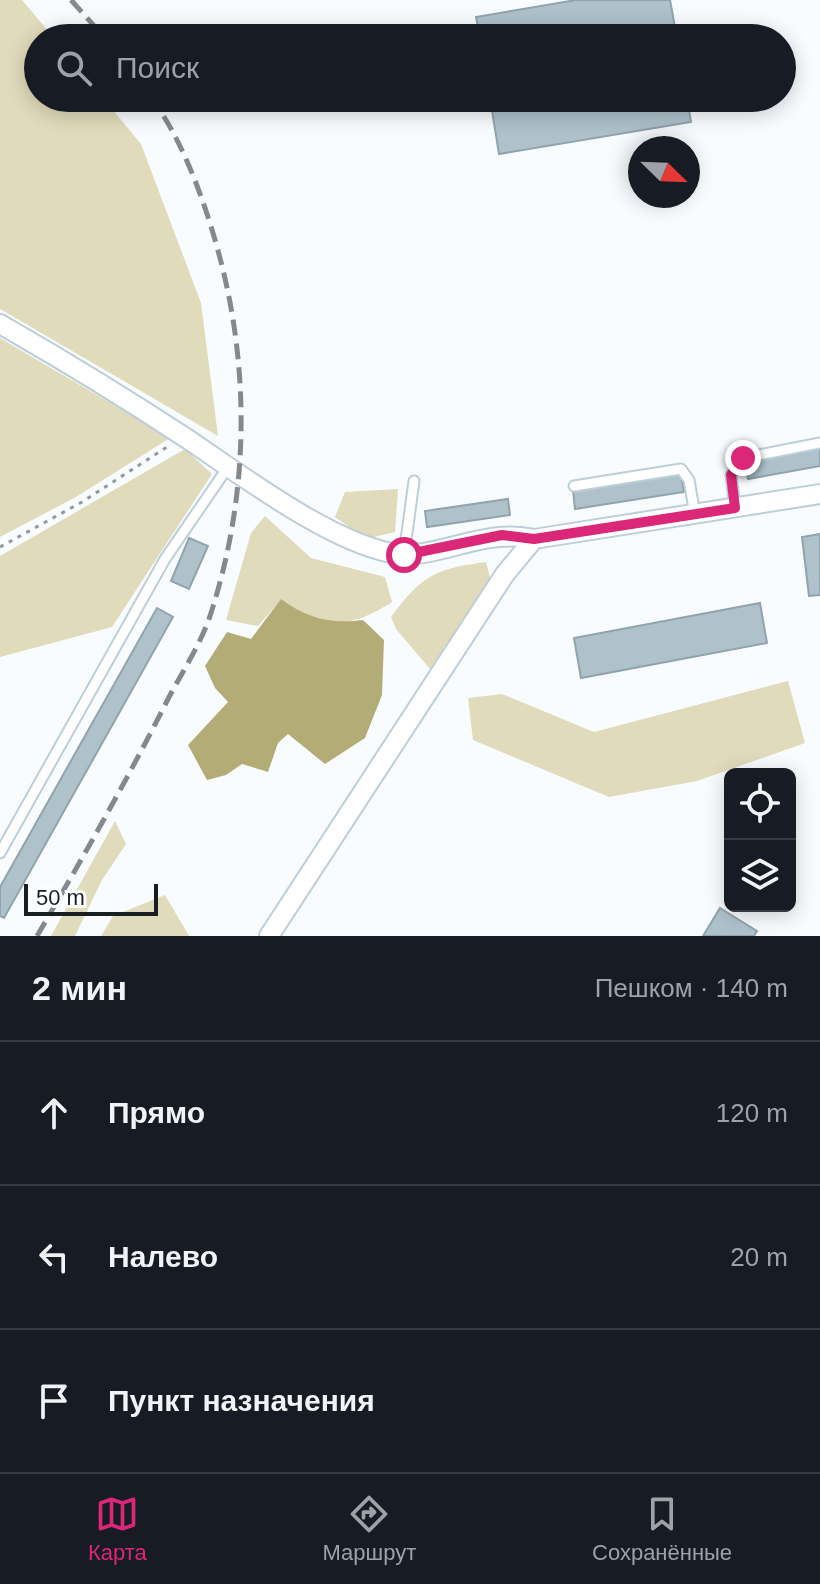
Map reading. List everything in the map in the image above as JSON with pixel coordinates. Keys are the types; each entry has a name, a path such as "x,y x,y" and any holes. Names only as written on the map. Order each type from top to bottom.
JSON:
{"street":[{"path":"0,324 336,532 404,555 502,535 534,539 820,494"},
{"path":"269,936 505,574 534,539"}],"lane":[{"path":"735,508 731,475 743,458 820,443"},
{"path":"0,853 165,559 228,467"},
{"path":"574,486 681,469 689,480 695,515"},
{"path":"404,555 414,481"}],"path":[{"path":"0,547 82,502 183,437"}],"shaded area":[{"path":"0,0 22,0 42,24 24,24 24,112 115,112 141,144 201,303 218,436 0,309"},
{"path":"0,338 170,438 76,497 0,537"},
{"path":"185,449 212,474 112,627 0,657 0,556"},
{"path":"398,489 395,532 366,539 335,517 345,492"},
{"path":"265,516 311,558 385,577 392,602 349,621 324,621 310,617 281,600 258,626 226,620 251,533"},
{"path":"486,562 491,581 430,669 396,629 391,617 412,592 431,576"},
{"path":"281,599 320,618 363,620 384,640 382,695 365,738 325,764 288,734 278,743 268,772 242,764 226,775 207,780 188,745 228,702 215,688 205,666 227,632 251,639"},
{"path":"788,681 805,743 734,768 724,768 724,772 697,781 609,797 473,740 468,698 502,694 594,732"},
{"path":"115,821 126,844 102,880 75,936 51,936"},
{"path":"165,895 189,936 101,936 113,916"}],"building":[{"path":"576,0 670,0 674,24 477,24 476,17"},
{"path":"492,112 689,112 691,122 499,154"},
{"path":"820,446 820,466 748,479 744,459"},
{"path":"681,474 684,492 575,509 573,490"},
{"path":"508,499 510,515 427,527 425,511"},
{"path":"820,534 820,595 809,596 802,537"},
{"path":"189,538 208,546 189,589 171,581"},
{"path":"760,603 767,643 581,678 574,638"},
{"path":"157,608 173,617 4,918 0,916 0,887"},
{"path":"720,908 757,931 754,936 703,936"}],"railway":[{"path":"71,0 92,24"},
{"path":"37,936 201,638 223,572 232,528 241,438 237,347 230,303 215,238 201,196 161,112"}],"route":[{"path":"404,555 502,535 534,539 735,508 731,475 743,458"}]}
